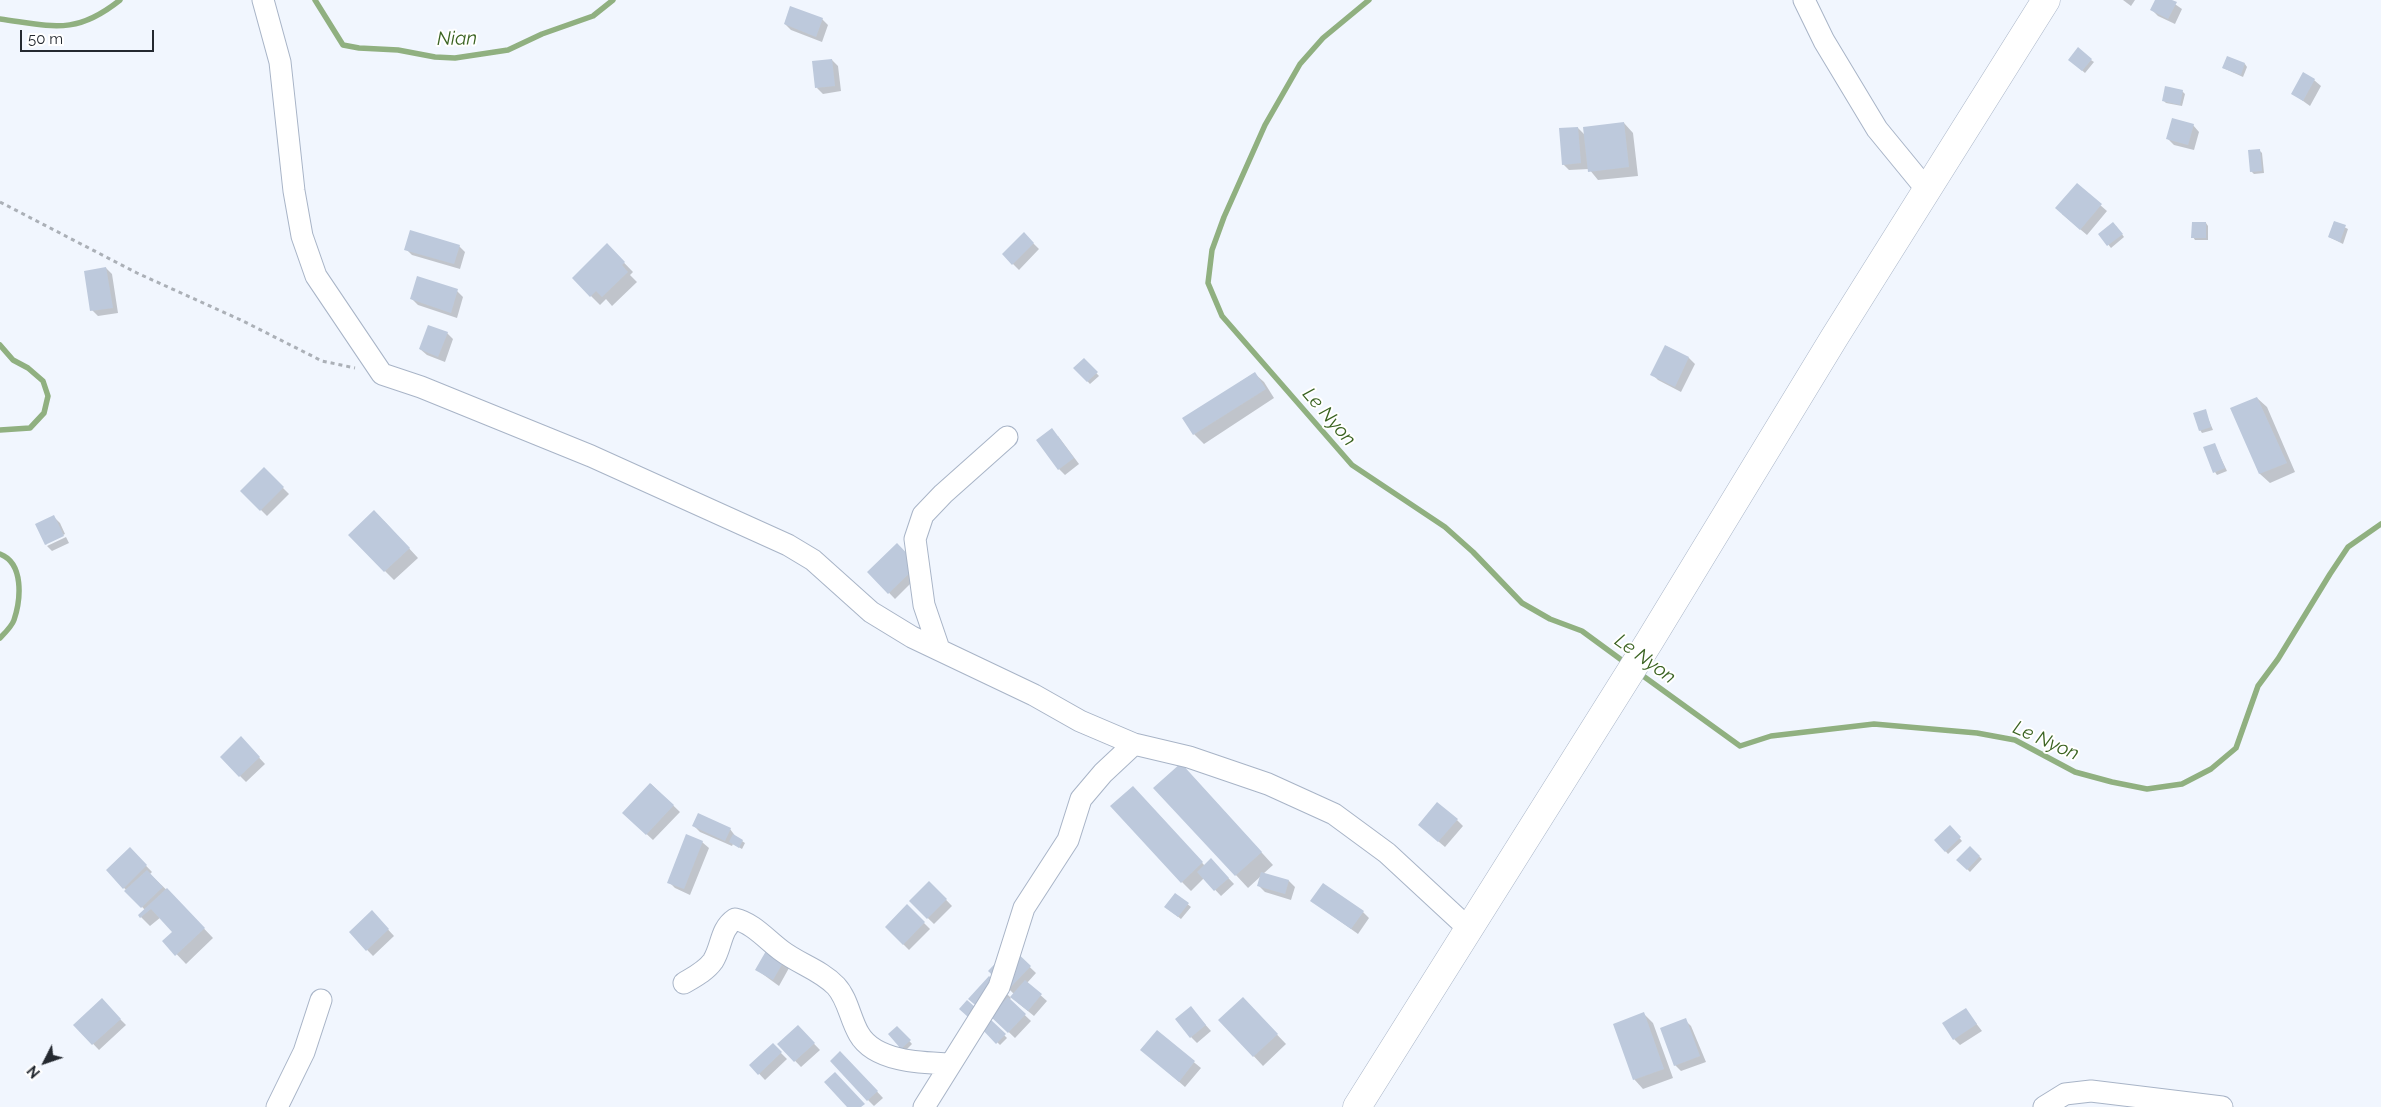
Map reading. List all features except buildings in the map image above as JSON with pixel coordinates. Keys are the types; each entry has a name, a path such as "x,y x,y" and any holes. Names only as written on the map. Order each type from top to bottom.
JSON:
{"main road":[{"path":"1357,1107 1649,642 2046,0"}],"street":[{"path":"263,0 280,62 294,191 302,236 316,276 382,374 430,390 564,445 772,537 813,560 870,612 912,638 1034,695 1080,721 1134,744 1189,757 1268,784 1334,814 1387,853 1468,928"},
{"path":"1804,0 1824,41 1877,129 1927,190"},
{"path":"939,649 924,604 915,539 923,515 943,494 1006,437"},
{"path":"924,1107 999,987 1024,908 1068,840 1081,799 1103,773 1134,744"},
{"path":"684,983 706,969 714,960 727,925 735,919 744,921 782,951 822,973 837,987 860,1036 877,1050 895,1058 950,1064"},
{"path":"277,1107 304,1052 321,1000"},
{"path":"2044,1107 2065,1094 2091,1091 2222,1107"}],"path":[{"path":"0,202 137,273 243,321 322,361 382,374"}],"waterway":[{"name":"Nian","path":"0,19 49,26 76,24 90,19 120,0"},
{"name":"Nian","path":"315,0 343,45 455,58 508,50 542,34 593,16 613,0"},
{"name":"Le Nyon","path":"1369,0 1323,38 1300,64 1265,125 1224,217 1212,250 1208,283 1222,316 1352,465 1445,527 1473,552 1522,603 1550,619 1582,631 1627,664"},
{"name":"Nian","path":"0,345 13,360 28,368 43,381 48,396 44,413 30,428 0,430"},
{"name":"Le Nyon","path":"1639,673 1740,746 1771,736 1874,724 1977,733 2015,740 2075,772 2147,789 2182,784 2211,769 2236,748 2258,686 2278,659 2330,574 2348,547 2381,524"},
{"name":"Nian","path":"0,554 13,565 19,582 18,602 14,620 0,638"}]}
